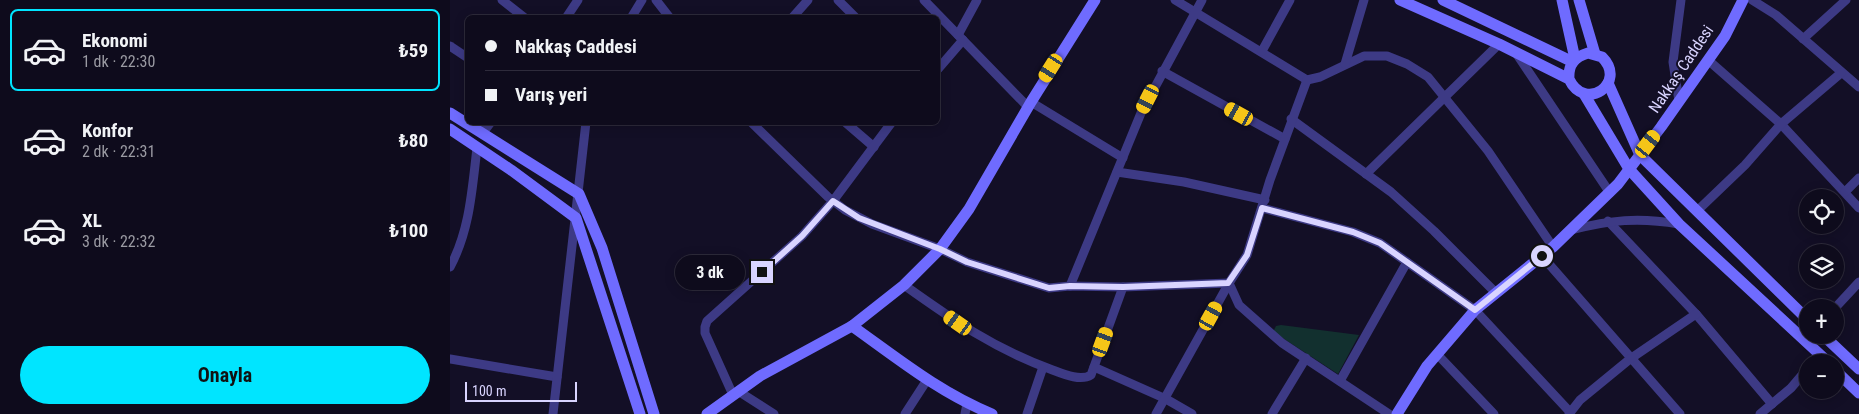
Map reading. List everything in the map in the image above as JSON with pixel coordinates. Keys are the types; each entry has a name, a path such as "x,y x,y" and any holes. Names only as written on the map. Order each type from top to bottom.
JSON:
{"main road":[{"path":"707,414 735,393 785,361 852,326 904,285 940,249 969,210 1030,104 1095,0"},
{"path":"1400,0 1499,44 1569,79"},
{"path":"1562,0 1574,61"},
{"path":"1579,0 1595,54"},
{"name":"Nakkaş Caddesi","path":"1397,414 1437,354 1475,310 1553,247 1610,193 1640,155 1708,60 1724,36 1743,0"},
{"path":"1450,1 1574,61"},
{"path":"1799,311 1640,155 1608,83 1610,68 1602,57 1595,54 1581,55 1574,61 1569,72 1572,86 1584,94 1629,169 1679,224 1812,354"},
{"path":"1584,94 1598,93 1608,83"},
{"path":"450,113 465,123"},
{"path":"468,125 579,194 602,248 654,414"},
{"path":"450,129 576,218 640,414"},
{"path":"852,326 966,409 992,414"},
{"path":"1833,344 1859,369"},
{"path":"1844,379 1859,393"}],"street":[{"path":"502,0 521,15"},
{"path":"568,15 578,0"},
{"path":"634,15 642,0"},
{"path":"656,0 668,15"},
{"path":"795,15 808,0"},
{"path":"838,0 853,15"},
{"path":"924,0 938,15"},
{"path":"940,66 960,38 977,0"},
{"path":"1175,0 1307,80 1320,77 1364,56 1387,56 1407,64 1428,77 1488,151 1553,247"},
{"path":"1070,286 1141,113 1202,0"},
{"path":"1262,51 1290,0"},
{"path":"1345,64 1364,0"},
{"path":"1679,101 1673,62 1681,0"},
{"path":"1752,0 1776,16 1859,87"},
{"path":"1803,39 1846,0"},
{"path":"940,17 1030,104 1122,158"},
{"path":"1366,174 1444,97 1492,54 1499,44"},
{"path":"450,46 465,56"},
{"path":"1516,52 1610,193"},
{"path":"1708,60 1781,124 1859,208"},
{"path":"1162,71 1285,139"},
{"path":"1697,211 1745,165 1781,124 1841,72"},
{"path":"1156,414 1228,283 1247,255 1285,139 1307,80"},
{"path":"1292,120 1391,192 1434,231 1496,293"},
{"path":"482,134 489,125"},
{"path":"553,414 586,125"},
{"path":"754,125 833,201 859,218 940,249 967,262 1049,288 1228,283"},
{"path":"848,125 874,147"},
{"path":"774,414 735,393 705,333 704,327 707,321 802,236 833,201 890,125"},
{"path":"450,267 460,248 465,231 477,148"},
{"path":"1117,172 1184,182 1264,204 1353,232 1380,243 1475,310 1570,413 1580,400 1630,359 1696,314"},
{"path":"1845,192 1859,178"},
{"path":"1571,230 1608,221 1651,220 1679,224"},
{"path":"1608,221 1696,314 1772,404"},
{"path":"1542,256 1680,414"},
{"path":"1340,381 1407,262"},
{"path":"1843,299 1859,282"},
{"path":"1228,283 1239,305 1282,343 1389,414"},
{"path":"904,285 972,333 1016,357 1082,378 1091,375 1123,287"},
{"path":"1437,354 1494,414"},
{"path":"1272,414 1306,358"},
{"path":"450,359 557,377"},
{"path":"1027,414 1043,366"},
{"path":"1094,367 1166,398 1192,414"},
{"path":"1760,414 1791,388 1799,379"},
{"path":"905,414 927,380"}],"green space":[{"path":"1281,325 1359,335 1338,374 1275,333 1276,326"}],"route":[{"path":"762,272 802,236 833,201 872,224 940,249 967,262 1049,288 1228,283 1247,255 1262,208 1353,232 1380,243 1475,310 1542,256"}]}
